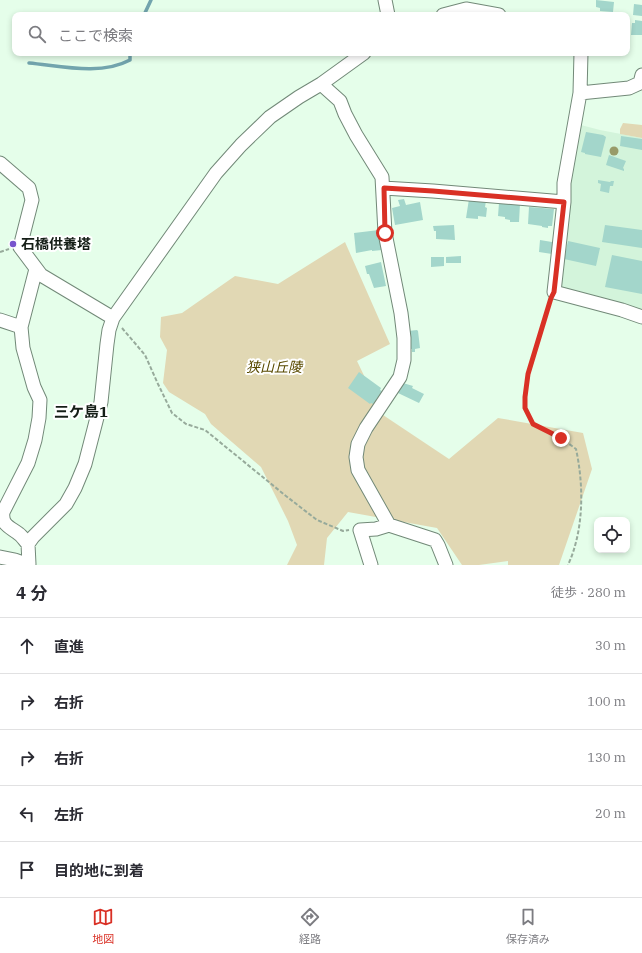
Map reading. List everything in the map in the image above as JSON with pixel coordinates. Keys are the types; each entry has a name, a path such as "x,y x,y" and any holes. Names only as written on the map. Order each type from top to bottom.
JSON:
{"street":[{"path":"385,0 387,12"},
{"path":"450,12 467,5 489,12"},
{"path":"28,544 66,504 75,488 85,464 101,402 109,330 113,318 216,173 270,117 299,97 322,84 360,56"},
{"path":"581,56 580,93 564,183 564,202 554,292 642,316"},
{"path":"580,93 629,88 635,86 641,81"},
{"path":"322,84 340,101 356,135 382,177 384,188 385,233 401,313 404,338 404,360 400,377 366,428 358,444 356,457 358,470 389,525"},
{"path":"0,163 29,188 32,200 20,247 36,269 41,275 113,318"},
{"path":"384,188 564,202"},
{"path":"0,557 29,565 28,544 20,534 6,526 2,517 3,512 28,463 35,440 39,418 40,400 34,387 23,348 21,326 36,269"},
{"path":"0,320 21,326"},
{"path":"371,565 360,530 389,525 435,540 446,565"}],"path":[{"path":"554,292 528,374 525,408 533,424 561,438 576,449 581,471 580,524 577,540 568,565"},
{"path":"113,318 145,355 172,413 186,424 205,430 317,520 343,531 360,530"}],"shaded area":[{"path":"577,124 642,138 642,311 564,291 561,285 570,204 567,183"}],"green space":[{"path":"623,123 642,125 642,138 620,134 620,129"},
{"name":"狭山丘陵","path":"345,242 390,344 357,361 383,415 449,459 498,418 583,433 592,469 559,565 508,565 508,561 479,565 462,565 437,528 348,512 327,538 324,565 287,565 297,545 288,521 261,467 211,424 205,414 169,392 163,383 167,350 160,337 161,317 182,313 235,276 278,284"}],"building":[{"path":"596,0 614,2 613,12 600,11 600,8 596,7"},
{"path":"634,4 642,5 642,16 633,15"},
{"path":"635,20 642,21 642,35 631,35 632,23 635,23"},
{"path":"586,132 603,135 606,137 601,157 581,152"},
{"path":"621,136 642,139 642,150 620,146"},
{"path":"609,155 626,161 623,168 624,171 606,165"},
{"path":"598,180 610,182 614,181 613,186 610,186 609,193 600,191 601,184 598,183"},
{"path":"404,199 406,205 420,202 423,220 395,225 392,208 400,206 398,200"},
{"path":"469,199 486,201 486,217 478,216 478,219 466,218"},
{"path":"499,203 520,204 519,222 510,222 510,220 505,219 505,217 498,216"},
{"path":"529,207 554,209 552,226 548,226 548,228 528,224"},
{"path":"454,225 455,240 436,239 436,231 434,231 433,226"},
{"path":"605,225 642,230 642,248 602,242"},
{"path":"379,230 382,250 356,253 354,233"},
{"path":"540,240 552,242 552,254 539,252"},
{"path":"568,241 600,248 596,266 564,259"},
{"path":"612,255 642,261 642,294 605,287"},
{"path":"461,256 461,263 446,263 446,257"},
{"path":"431,257 444,257 444,266 431,267"},
{"path":"381,262 386,286 374,288 365,266"},
{"path":"417,330 420,348 415,349 415,352 412,352 412,349 410,349 408,331"},
{"path":"359,372 381,388 380,390 382,391 373,404 370,404 348,388"},
{"path":"403,383 413,386 412,388 424,394 419,403 398,393"}],"waterway":[{"path":"145,12 151,0"},
{"path":"29,63 67,68 93,69 118,65 130,60 130,56"}],"place":[{"name":"石橋供養塔","path":"13,244"}],"district":[{"name":"三ケ島1","path":"81,412"}],"route":[{"path":"385,233 384,188 564,202 554,292 528,374 525,397 525,408 533,424 561,438"}]}
